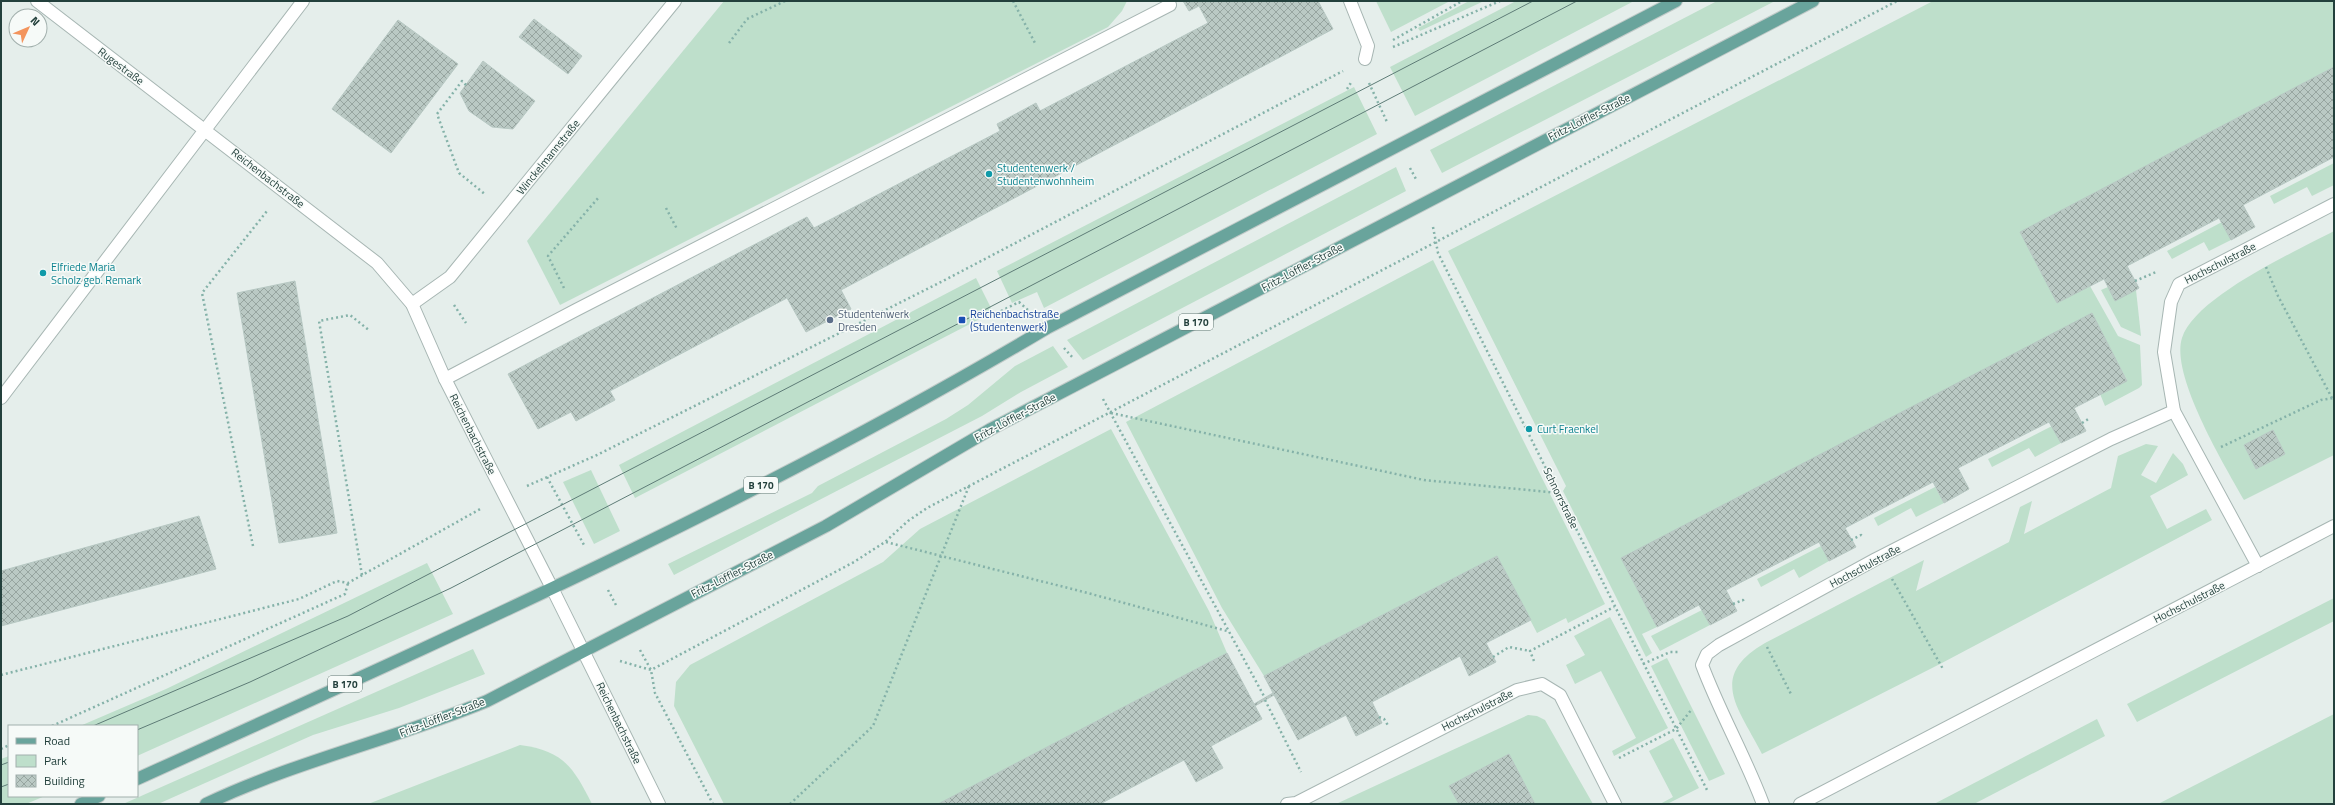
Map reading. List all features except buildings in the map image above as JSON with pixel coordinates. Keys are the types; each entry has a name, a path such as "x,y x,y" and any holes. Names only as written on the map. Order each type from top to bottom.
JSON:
{"main road":[{"name":"B 170","path":"138,779 553,590 708,513 967,376 1047,328 1676,1"},
{"name":"Fritz-Löffler-Straße","path":"206,804 251,782 446,718 487,700 826,526 991,429 1813,1"},
{"path":"81,804 97,797"}],"street":[{"name":"Rugestraße","path":"37,1 206,130"},
{"path":"1,398 303,1"},
{"name":"Winckelmannstraße","path":"412,304 450,277 675,1"},
{"path":"445,379 576,310 1170,5 1168,1"},
{"path":"1350,1 1368,46 1365,59"},
{"name":"Reichenbachstraße","path":"206,130 377,263 412,304 445,379 553,590 659,804"},
{"name":"Hochschulstraße","path":"2258,566 2174,411 2164,352 2170,302 2180,284 2334,204"},
{"name":"Hochschulstraße","path":"1706,654 1719,645 1880,557 2111,439 2174,411"},
{"name":"Hochschulstraße","path":"1800,804 2334,526"},
{"path":"1706,654 1702,666 1710,687 1749,767 1763,804"},
{"path":"1542,684 1560,695 1615,804"},
{"name":"Hochschulstraße","path":"1287,804 1296,803 1517,690 1542,684"}],"path":[{"path":"729,42 747,19 785,1"},
{"path":"1013,1 1048,68"},
{"path":"1365,59 1417,25 1462,1"},
{"path":"1,675 299,599 337,581 348,582 505,496 597,455 950,277 1365,59 1500,1"},
{"path":"713,804 655,693 651,670 847,566 885,542 908,521 927,508 1897,1"},
{"path":"466,85 462,81 437,114 459,173 505,210"},
{"path":"253,546 202,293 284,190"},
{"path":"576,310 548,256 599,198"},
{"name":"Schnorrstraße","path":"1427,201 1438,253 1707,790"},
{"path":"2199,458 2322,400 2333,398 2278,296 2257,244"},
{"path":"362,575 319,321 350,315 370,331"},
{"path":"1111,413 1424,480 1559,494"},
{"path":"1111,413 1227,631 1265,699 1312,794"},
{"path":"790,804 873,726 969,486"},
{"path":"885,542 940,558 1084,592 1227,631"},
{"path":"1880,557 1942,669"},
{"path":"54,725 345,594 348,582"},
{"path":"1493,657 1509,647 1530,651 1614,606"},
{"path":"1530,651 1542,684"},
{"path":"1643,664 1670,652 1706,654"},
{"path":"1598,769 1676,729 1710,687"}],"green space":[{"path":"724,1 1127,1 1122,11 1108,27 560,305 527,241"},
{"path":"1376,1 1450,1 1391,32"},
{"path":"1469,1 1484,1 1420,31 1418,28"},
{"path":"1516,1 1634,1 1415,116 1390,67"},
{"path":"1717,1 1775,1 1442,173 1430,150"},
{"path":"1933,1 2334,1 2334,67 2020,232 2057,303 2090,286 2118,336 2140,345 2142,385 2139,388 2105,406 2100,394 2127,380 2092,314 1621,558 1657,627 1642,634 1652,653 1646,657 1563,491 1566,486 1448,251"},
{"path":"1354,87 1377,134 1044,308 1037,292 1012,303 997,271"},
{"path":"2334,163 2334,185 2312,196 2307,187 2274,204 2270,196"},
{"path":"1396,167 1406,191 1083,360 1067,340"},
{"path":"2222,222 2231,240 2209,251 2204,242 2172,259 2167,251"},
{"path":"2334,231 2334,455 2244,500 2213,444 2191,397 2180,354 2182,338 2191,322 2206,307 2226,291 2273,263","holes":["2273,430 2285,454 2256,469 2244,445"]},
{"path":"1433,260 1605,604 1568,623 1566,618 1537,633 1497,556 1264,676 1222,608 1126,422"},
{"path":"976,278 993,312 635,498 619,465"},
{"path":"2108,287 2136,290 2141,336 2121,327 2101,290"},
{"path":"1053,346 1068,367 1021,392 982,416 674,575 668,564 812,493 818,486 946,419 968,405 1015,366"},
{"path":"2052,426 2061,443 2035,457 2029,448 1992,467 1988,459"},
{"path":"1111,429 1209,611 1227,653 938,804 724,804 674,706 676,682 690,665 883,562 920,529"},
{"path":"2146,444 2158,446 2141,475 2156,483 2173,453 2183,464 2188,475 2150,496 2167,529 2206,509 2212,520 1940,664 1762,754 1738,708 1733,694 1732,681 1737,668 1747,656 1765,643 1924,560 1916,591 2009,542 2020,507 2032,501 2024,534 2111,488 2118,456"},
{"path":"591,470 620,531 594,544 563,482"},
{"path":"1935,487 1944,503 1916,517 1911,508 1878,526 1874,518"},
{"path":"1821,546 1829,561 1799,578 1794,569 1761,587 1757,579"},
{"path":"427,563 453,614 138,756 138,725 82,725 166,689"},
{"path":"2334,598 2334,621 2137,722 2127,704"},
{"path":"1702,610 1710,625 1660,651 1651,636"},
{"path":"1610,617 1668,728 1614,756 1612,751 1636,738 1601,671 1575,684 1566,665 1585,655 1574,636"},
{"path":"473,649 485,674 399,708 313,735 158,804 123,804"},
{"path":"1667,658 1725,774 1709,781 1651,666"},
{"path":"2334,714 2334,804 2158,804"},
{"path":"1528,715 1537,716 1545,720 1593,804 1535,804 1509,754 1449,786 1459,804 1336,804"},
{"path":"2097,719 2105,736 1974,804 1934,804"},
{"path":"1673,738 1699,788 1667,804 1660,804 1673,797 1649,751"},
{"path":"520,745 547,752 565,763 579,780 592,804 368,804"},
{"path":"8,756 8,797 43,797 26,804 1,804 1,759"}],"tram line":[{"path":"95,725 348,616 1533,1"},
{"path":"138,730 250,682 451,588 1577,1"},
{"path":"1,765 8,762"},
{"path":"1,787 8,784"}],"place":[{"name":"Studentenwerk / Studentenwohnheim","path":"989,174"},
{"name":"Elfriede Maria Scholz geb. Remark","path":"43,273"},
{"name":"Studentenwerk Dresden","path":"830,320"},
{"name":"Reichenbachstraße (Studentenwerk)","path":"962,320"},
{"name":"Curt Fraenkel","path":"1529,429"}]}
